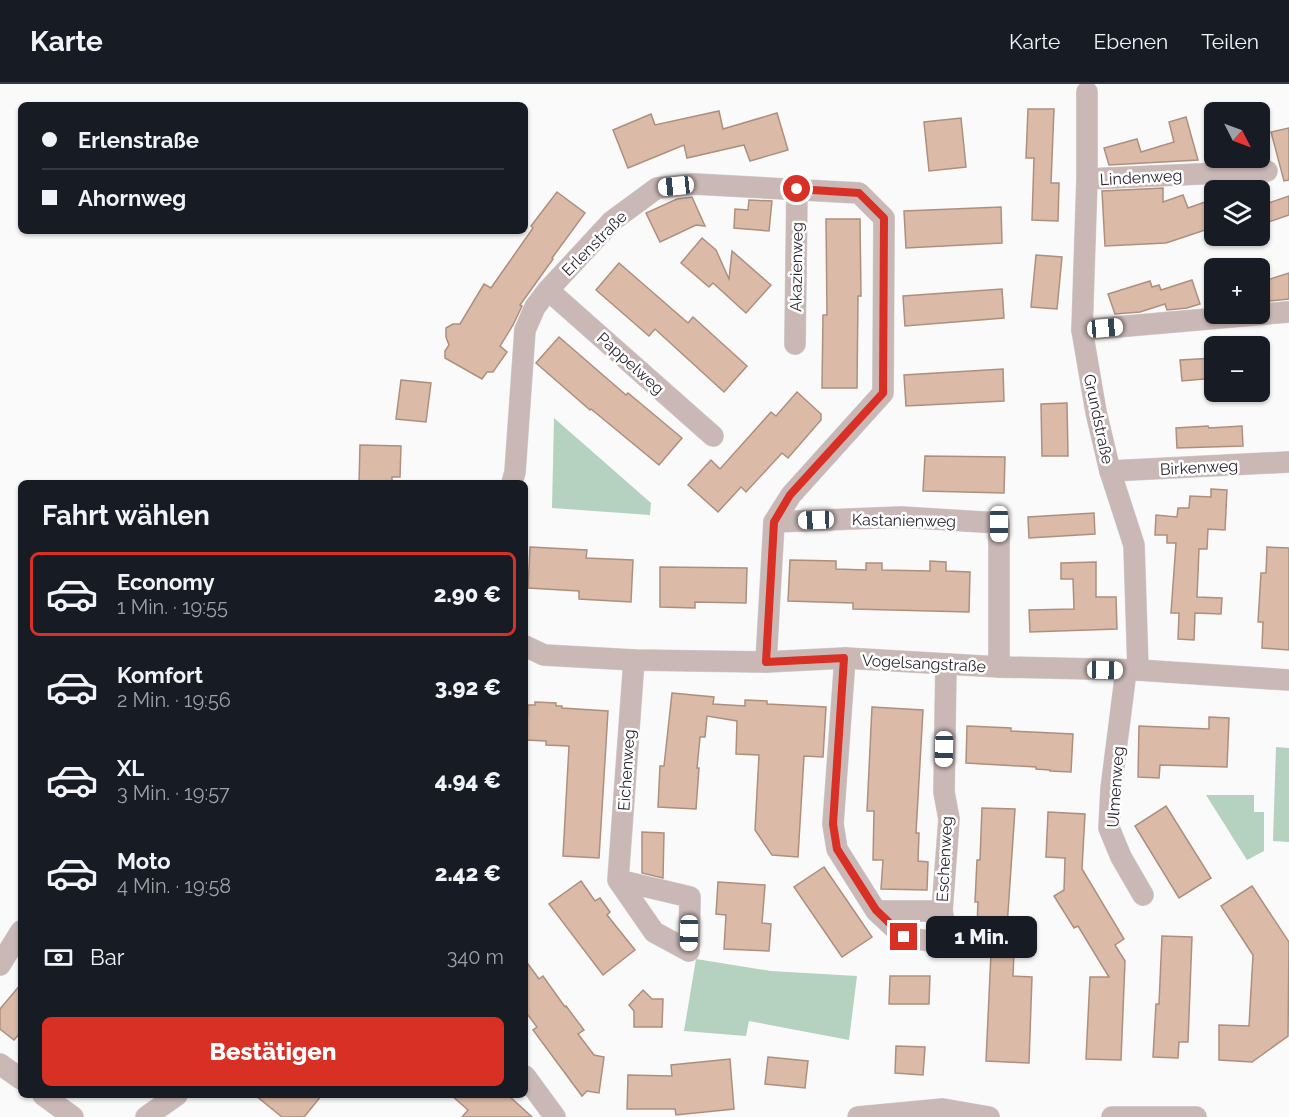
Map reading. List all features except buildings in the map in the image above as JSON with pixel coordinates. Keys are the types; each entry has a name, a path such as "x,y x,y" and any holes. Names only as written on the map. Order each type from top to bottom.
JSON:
{"street":[{"name":"Grundstraße","path":"1087,92 1087,179 1082,330 1096,412 1110,471 1134,544 1132,670"},
{"name":"Lindenweg","path":"1087,179 1267,171"},
{"name":"Erlenstraße","path":"513,480 525,330 535,307 548,290 612,221 657,188 694,184 859,193 884,218 883,393 790,495 774,522 766,662"},
{"name":"Akazienweg","path":"795,344 797,189"},
{"name":"Pappelweg","path":"548,290 713,436"},
{"path":"1082,330 1288,312"},
{"name":"Birkenweg","path":"1110,471 1288,462"},
{"name":"Kastanienweg","path":"774,522 902,517 999,524 999,667"},
{"name":"Vogelsangstraße","path":"528,647 544,655 634,660 766,662 844,658 999,667 1132,670 1289,680"},
{"path":"844,658 833,824 837,849 876,910 942,911"},
{"name":"Eichenweg","path":"618,880 634,660"},
{"name":"Eschenweg","path":"876,910 904,937 948,944 942,911 949,819 944,792 946,664"},
{"name":"Ulmenweg","path":"1132,670 1111,789 1109,828 1121,857 1143,895"},
{"path":"0,964 18,936"},
{"path":"0,1064 18,1077"},
{"path":"528,1080 555,1117"},
{"path":"47,1098 74,1117"},
{"path":"146,1117 173,1098"},
{"path":"858,1117 943,1109 989,1117"},
{"path":"1112,1117 1196,1117"}],"green space":[{"path":"554,418 651,503 650,515 552,508"},
{"path":"1276,747 1289,748 1289,842 1273,841"},
{"path":"1206,795 1254,795 1254,812 1264,812 1264,851 1247,860"},
{"path":"696,959 771,971 857,976 849,1040 749,1021 746,1036 684,1031"}],"route":[{"path":"797,189 859,193 884,218 883,393 790,495 774,522 766,662 844,658 833,824 837,849 876,910 904,937"}]}
